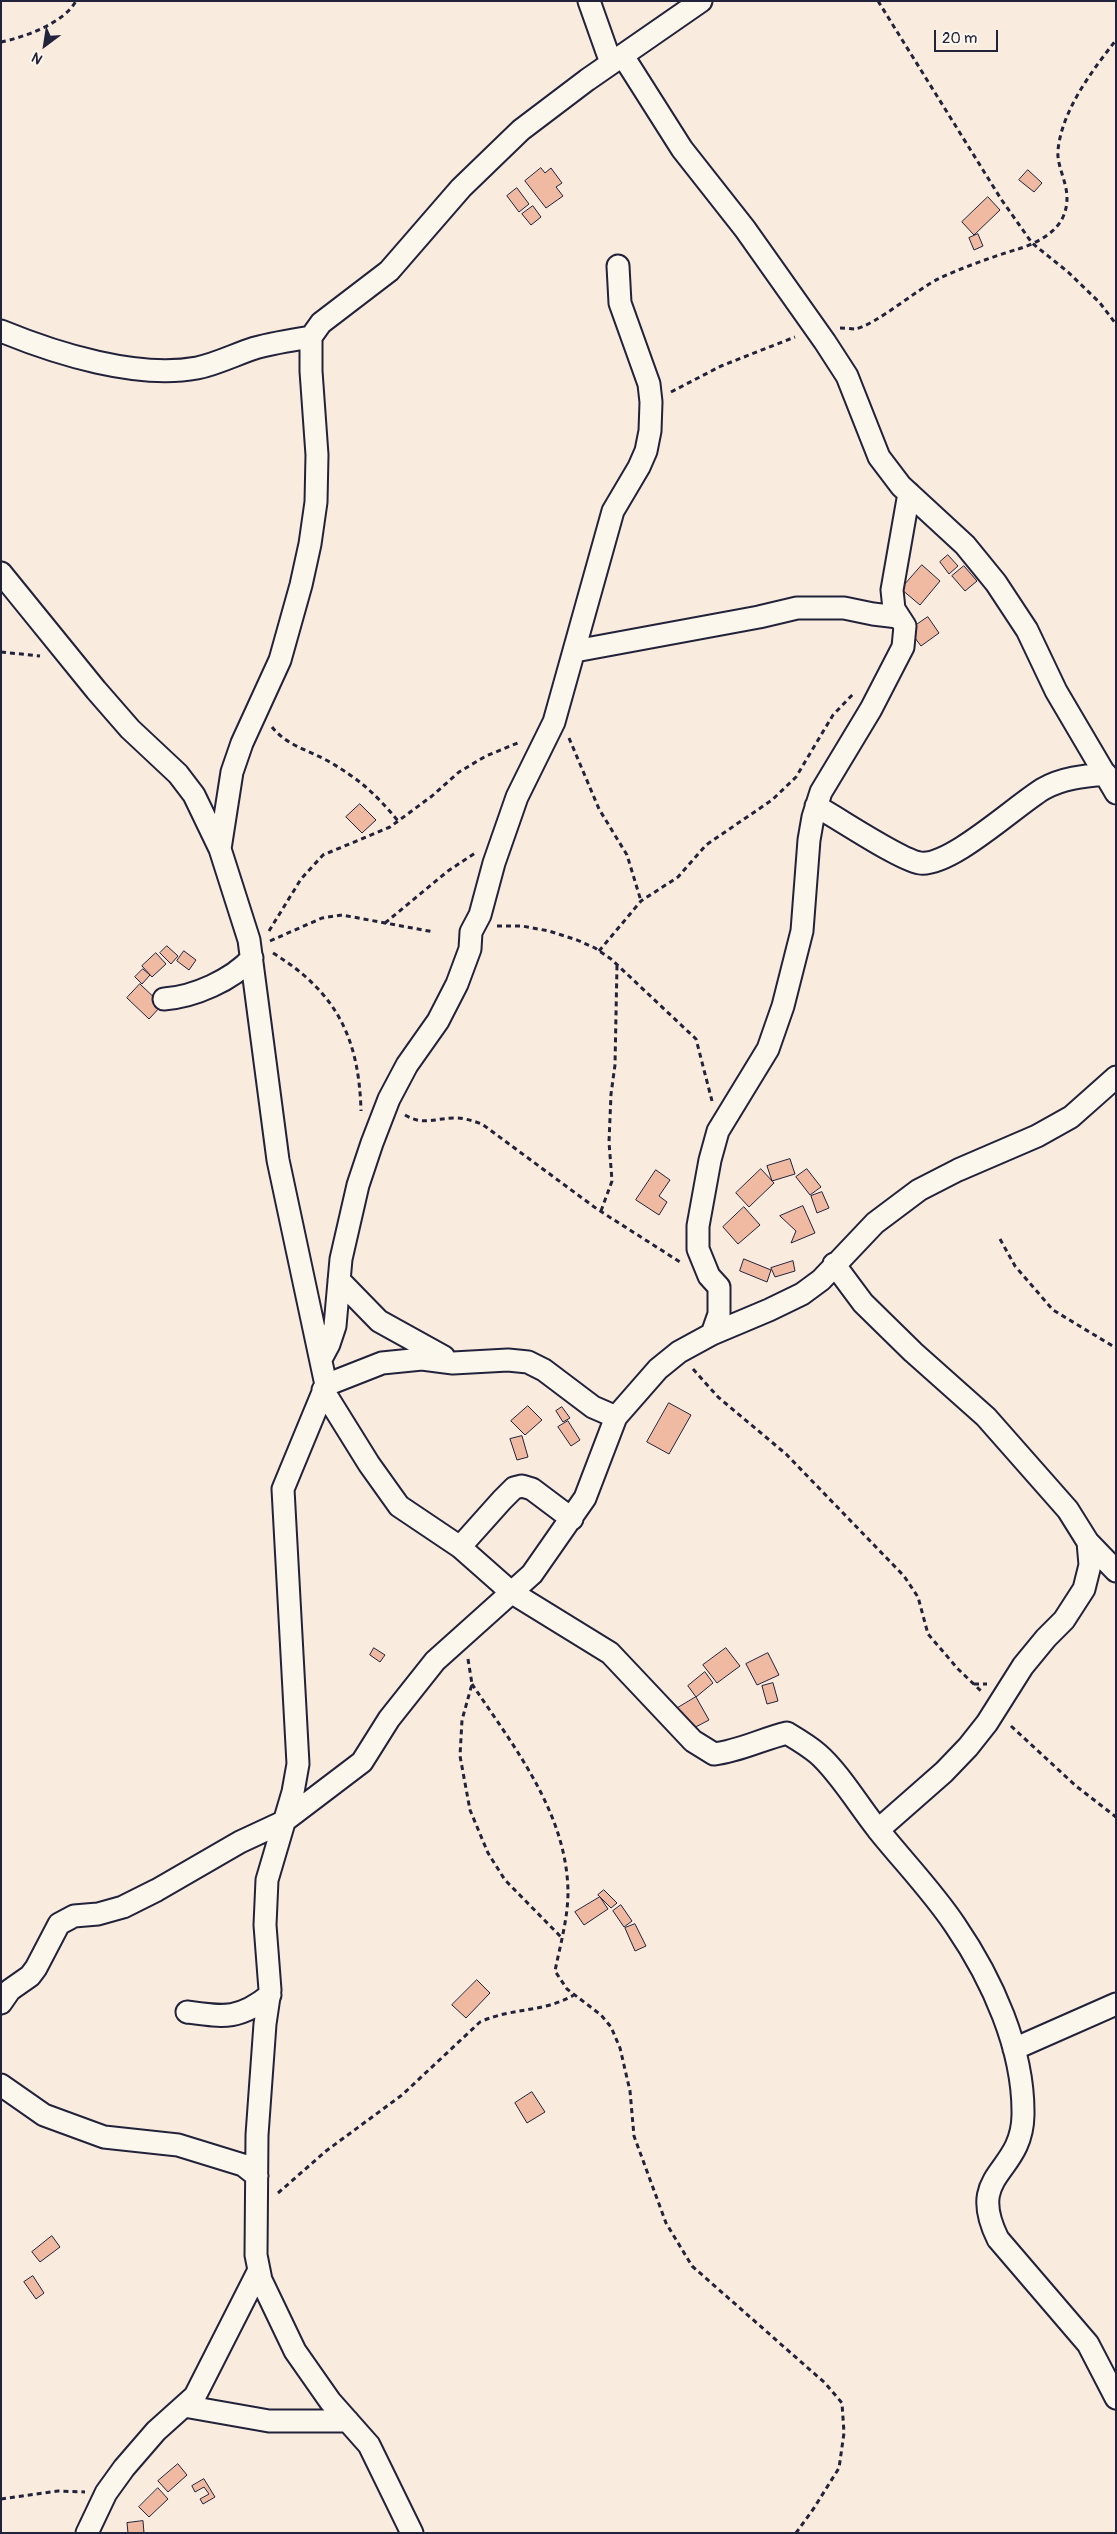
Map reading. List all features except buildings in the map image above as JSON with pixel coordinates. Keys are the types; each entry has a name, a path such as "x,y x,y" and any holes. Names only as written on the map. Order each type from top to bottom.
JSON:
{"street":[{"path":"589,1 616,60 682,149 745,229 847,376 879,457 909,493 965,545 996,583 1027,630 1056,691 1111,784"},
{"path":"220,849 232,772 280,660 301,585 310,544 316,502 317,455 311,371 311,336 321,323 389,271 432,220 510,140 616,60 701,1"},
{"path":"321,1359 330,1344 334,1326 341,1259 358,1185 389,1100 407,1065 438,1020 456,984 470,948 470,932 480,915 517,798 548,734 556,712 575,651 613,511 640,467 646,451 650,431 651,402 643,366 620,303 618,266"},
{"path":"1,332 78,358 115,366 180,370 200,367 256,348 311,336"},
{"path":"712,1334 719,1314 719,1287 710,1276 698,1249 698,1226 710,1160 718,1131 768,1049 783,1006 802,931 809,840 821,792 871,709 903,647 905,626 894,609 892,590 909,493"},
{"path":"1,574 130,729 178,774 194,795 220,849 251,949 278,1160 321,1359 325,1388 369,1464 399,1506 460,1547 511,1592 610,1653 693,1741 714,1754 742,1748 766,1738 787,1733 819,1754 955,1925 984,1973 1014,2049 1022,2089 1022,2134 1016,2148 987,2193 988,2219 998,2239 1088,2344 1116,2398"},
{"path":"575,651 759,617 797,608 844,608 873,614 898,616"},
{"path":"816,806 898,854 920,863 937,862 960,849 1044,788 1077,776 1111,784"},
{"path":"164,999 177,998 240,970 251,949"},
{"path":"1,2003 10,1990 30,1976 36,1968 59,1924 74,1916 98,1914 122,1907 157,1890 240,1842 283,1822 362,1762 389,1719 435,1661 532,1574 585,1498 616,1417 658,1370 679,1352 712,1334 802,1294 821,1280 834,1264 875,1223 919,1190 966,1166 1037,1136 1070,1117 1116,1078"},
{"path":"834,1264 864,1302 888,1328 986,1417 1068,1510 1088,1542 1116,1571"},
{"path":"339,1280 380,1322 453,1362"},
{"path":"412,2533 368,2446 330,2401 295,2351 261,2280 256,2256 257,2176 265,2024 270,1995 265,1925 267,1880 293,1792 298,1764 283,1489 325,1388 382,1364 422,1359 453,1362 508,1360 528,1362 544,1370 593,1407 616,1417"},
{"path":"460,1547 514,1488 522,1486 532,1489 572,1519"},
{"path":"878,1830 944,1772 968,1747 997,1707 1023,1666 1064,1620 1084,1589 1090,1565 1088,1542"},
{"path":"187,2012 220,2017 248,2012 270,1995"},
{"path":"1014,2049 1116,2004"},
{"path":"1,2085 44,2115 104,2137 178,2145 243,2165 257,2176"},
{"path":"87,2533 106,2493 156,2431 195,2396 259,2270"},
{"path":"184,2406 269,2421 348,2421"}],"path":[{"path":"1,42 36,32 65,15 76,1"},
{"path":"878,1 1000,199 1032,243 1068,272 1100,303 1116,324"},
{"path":"651,402 728,363 788,338 816,330 856,329 871,322 938,279 1032,243 1052,232 1063,216 1068,198 1057,152 1067,117 1082,88 1116,40"},
{"path":"1,652 70,658"},
{"path":"599,951 641,901 678,877 706,845 772,800 796,777 833,715 858,689"},
{"path":"260,704 272,727 284,740 320,757 364,784 398,821"},
{"path":"556,712 599,809 627,855 641,901"},
{"path":"434,932 342,915 322,918 274,940 265,942 272,922 301,879 323,855 378,832 398,821 432,796 459,772 486,756 509,746 548,734"},
{"path":"384,923 459,862 503,838"},
{"path":"470,932 500,925 522,926 577,940 599,951 617,965 696,1040 702,1057 718,1131"},
{"path":"251,949 289,963 314,984 338,1013 349,1035 359,1068 361,1112"},
{"path":"601,1210 612,1181 609,1142 611,1094 615,1066 617,965"},
{"path":"389,1100 414,1120 428,1122 454,1118 468,1119 482,1124 574,1193 678,1261 710,1276"},
{"path":"1000,1239 1015,1266 1053,1310 1116,1348"},
{"path":"679,1352 718,1397 786,1454 848,1515 904,1576 918,1597 928,1634 958,1669 997,1707 1024,1740 1116,1817"},
{"path":"462,1638 470,1667 472,1684 462,1720 460,1756 470,1810 488,1853 506,1880 562,1937"},
{"path":"472,1684 516,1750 554,1818 566,1871 568,1894 555,1971 566,1989 601,2015 611,2027 620,2048 630,2091 634,2136 666,2223 692,2266 825,2382 842,2403 844,2433 839,2468 796,2533"},
{"path":"256,2208 354,2130 396,2100 480,2022 496,2015 558,2005 574,1995"},
{"path":"1,2499 58,2490 106,2493"}]}
